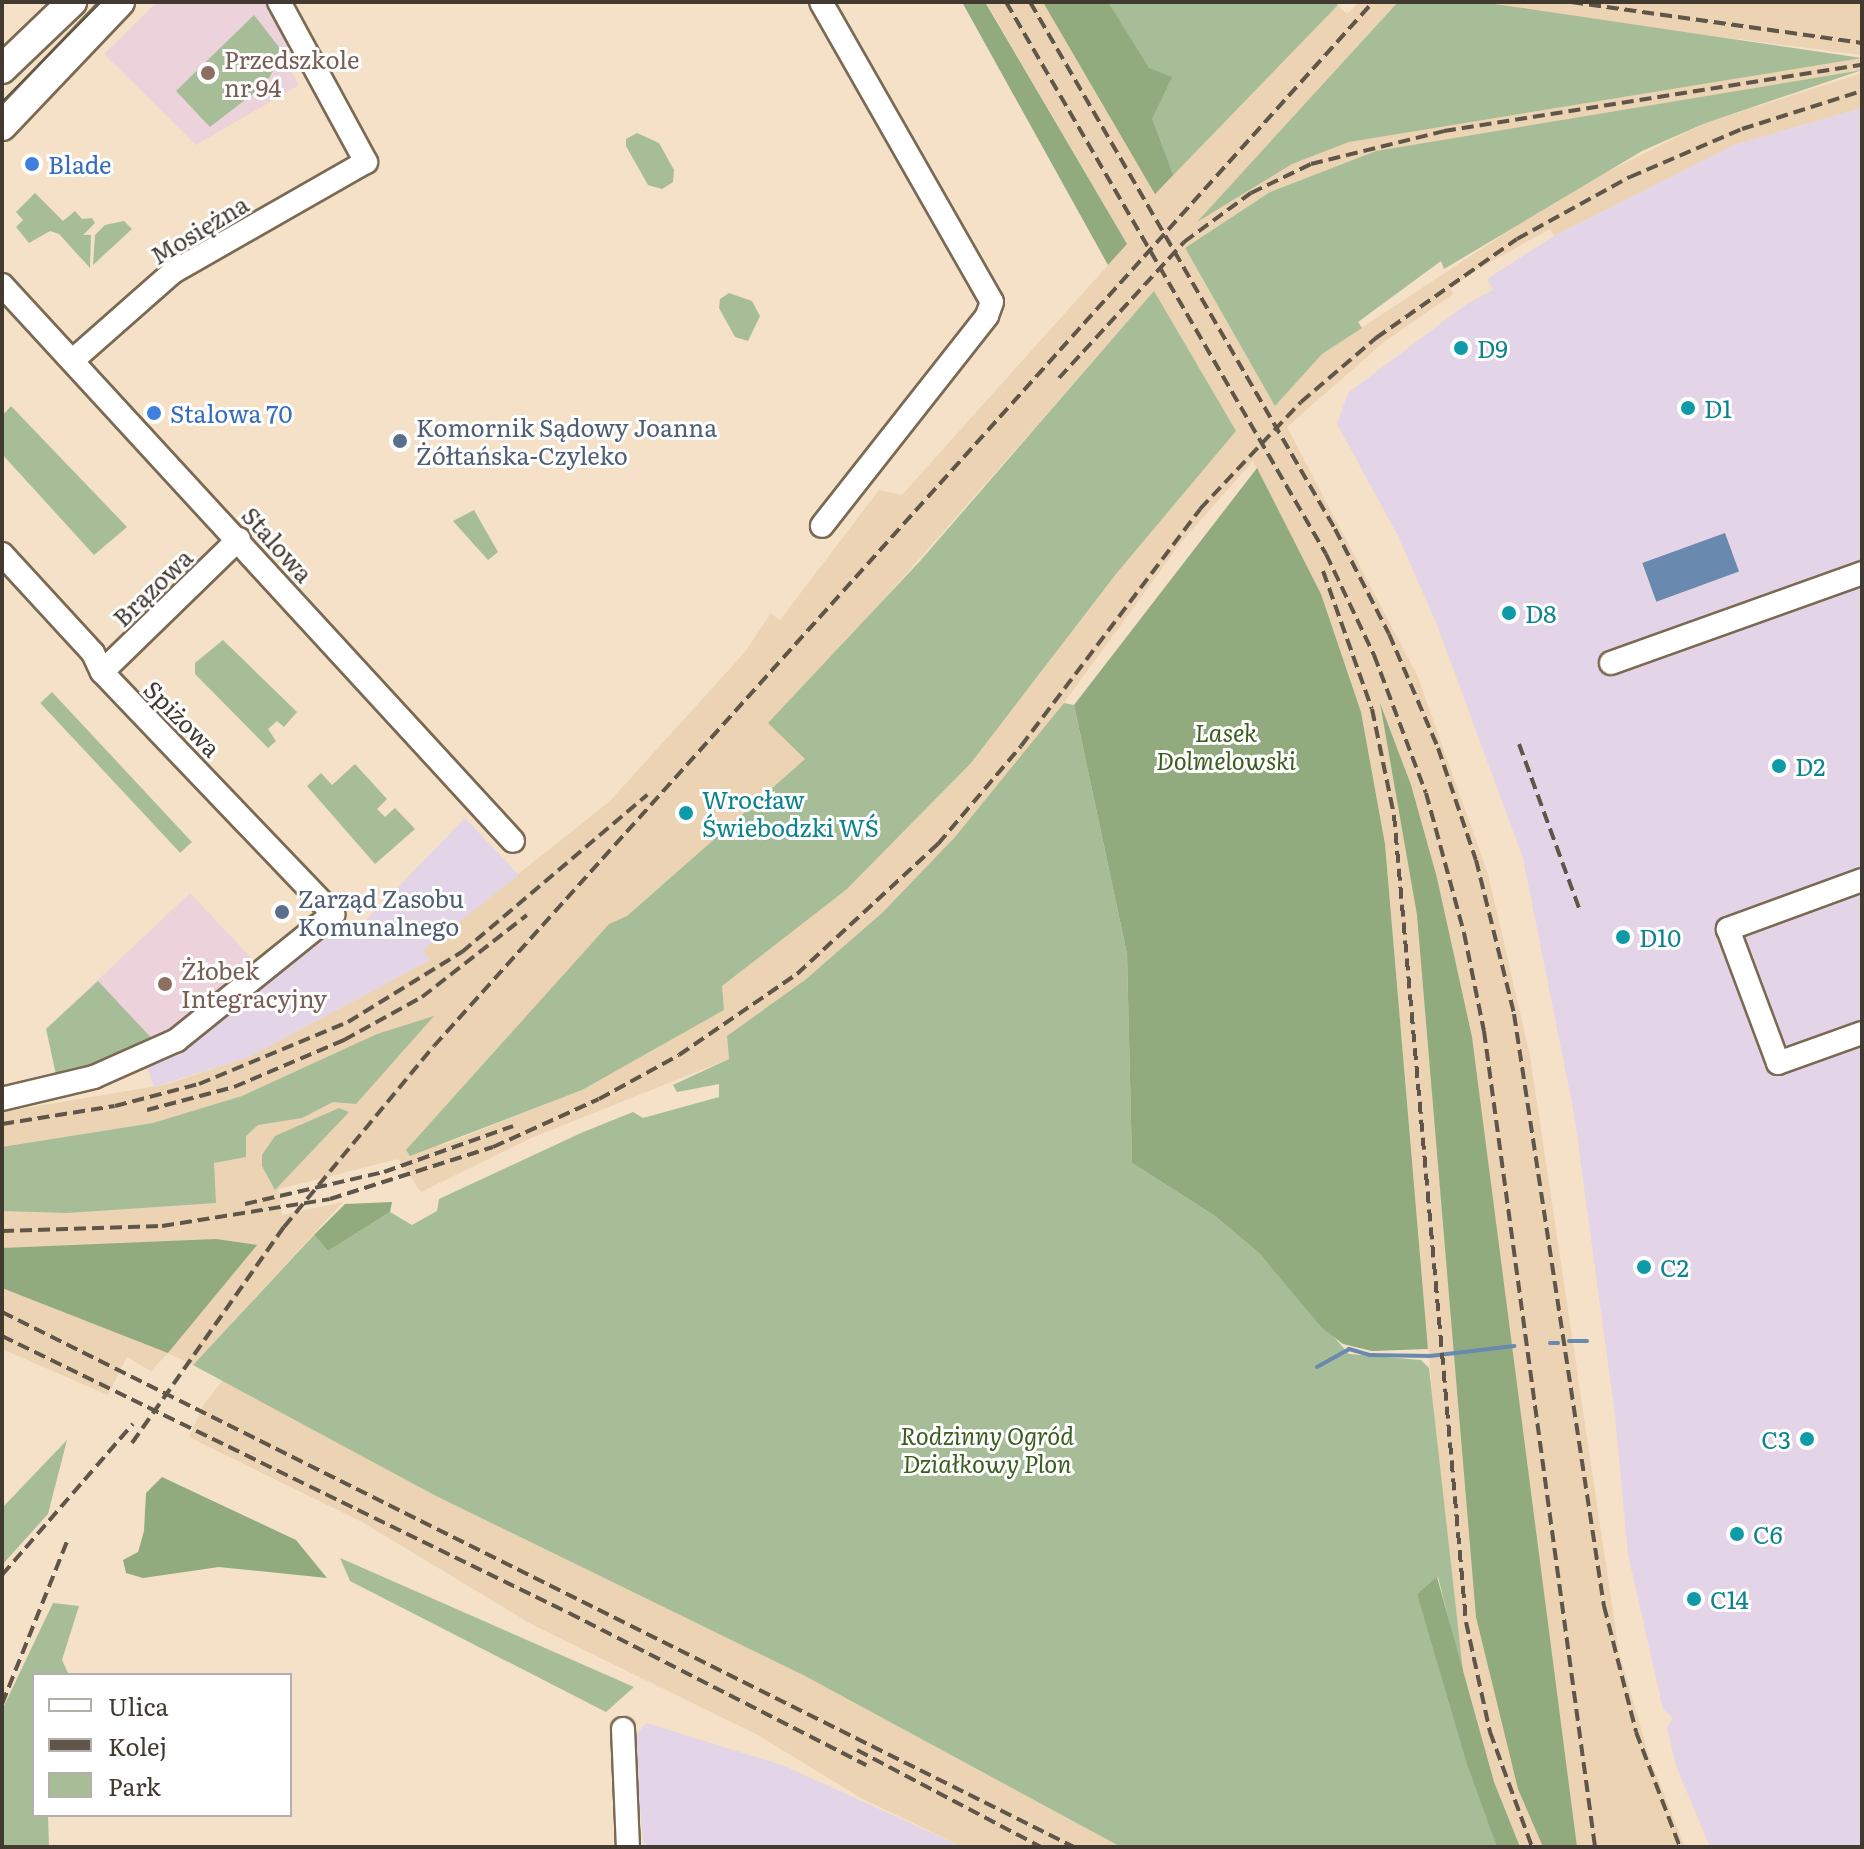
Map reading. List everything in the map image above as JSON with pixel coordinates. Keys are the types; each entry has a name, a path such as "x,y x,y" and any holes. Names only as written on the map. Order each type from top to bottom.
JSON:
{"main road":[{"path":"2,69 72,2"},
{"path":"2,126 120,2"}],"street":[{"name":"Mosiężna","path":"72,361 173,272 366,162 279,2"},
{"path":"821,2 992,302 987,316 822,526"},
{"name":"Stalowa","path":"2,285 239,539 513,841"},
{"name":"Brązowa","path":"102,672 239,539"},
{"name":"Spiżowa","path":"2,554 86,645 102,672 333,914 177,1040 76,1084 2,1099"},
{"path":"1611,663 1862,573"},
{"path":"1862,880 1728,929 1778,1063 1862,1033"},
{"path":"623,1729 628,1847"}],"shaded area":[{"name":"Przedszkole nr 94","path":"157,2 270,2 298,46 285,61 299,85 196,145 104,54"},
{"path":"986,2 1043,2 1155,194 1338,5 1347,14 1359,2 1398,2 1201,219 1292,164 1349,142 1862,58 1862,70 1376,151 1270,192 1185,249 1275,405 1322,354 1569,191 1703,124 1862,73 1862,108 1734,145 1554,236 1550,229 1492,261 1450,287 1453,294 1384,342 1287,427 1417,675 1488,874 1530,1056 1619,1652 1649,1756 1685,1847 1497,1847 1467,1764 1464,1680 1436,1439 1385,844 1361,712 1321,594 1253,461 1182,541 1036,741 955,837 882,913 805,980 727,1036 729,1059 531,1138 421,1192 398,1159 279,1189 282,1215 343,1202 193,1365 168,1353 151,1371 127,1357 108,1395 2,1349 2,1284 169,1352 256,1245 2,1248 2,1112 164,1085 249,1057 430,960 422,950 609,802 745,652 771,613 780,620 879,490 902,495 1127,244","holes":["1154,292 1235,432 1116,574 971,763 849,887 721,986 724,1010 581,1090 446,1144 406,1151 609,924 627,916 806,758 788,743 855,632"]},
{"path":"1481,2 1862,2 1862,55 1514,10"},
{"path":"1862,108 1862,1847 1710,1847 1676,1766 1667,1727 1673,1718 1663,1709 1628,1554 1615,1415 1574,1113 1523,858 1437,625 1398,536 1337,424 1348,393 1468,303 1493,290 1487,279 1554,236 1734,145"},
{"path":"465,818 519,875 423,950 430,960 249,1057 154,1087 146,1062 322,933 364,922"},
{"name":"Żłobek Integracyjny","path":"190,893 257,964 157,1044 46,1029"},
{"path":"223,1380 436,1496 805,1676 1121,1847 963,1847 861,1798 758,1735 531,1624 362,1522 189,1437 204,1404"},
{"path":"646,1723 782,1765 963,1847 644,1847 633,1739"}],"green space":[{"path":"962,2 985,2 1127,244 1108,265"},
{"path":"1043,2 1335,2 1338,5 1155,194"},
{"path":"1043,2 1108,2 1149,68 1172,77 1152,119 1173,175 1155,194"},
{"path":"1398,2 1481,2 1862,58 1349,142 1292,164 1197,222"},
{"path":"254,15 282,51 267,83 210,127 176,91"},
{"path":"1862,70 1703,124 1642,151 1444,269 1441,261 1358,322 1362,328 1322,354 1275,406 1185,248 1270,192 1376,151"},
{"path":"637,133 659,143 674,170 673,182 662,189 648,185 626,146 626,139"},
{"path":"35,193 63,221 75,211 82,219 92,218 95,223 83,235 91,235 90,268 59,234 50,231 29,243 16,227 23,220 16,212"},
{"path":"124,221 132,229 93,265 95,235 105,225"},
{"path":"1154,291 1236,431 1116,574 971,763 847,889 722,986 724,1010 582,1090 410,1156 406,1150 609,924 627,916 805,759 768,723 921,560"},
{"path":"729,293 752,301 760,316 748,341 735,337 719,308 720,299"},
{"path":"11,406 127,527 94,555 2,454 2,416"},
{"name":"Lasek Dolmelowski","path":"1257,468 1321,594 1361,712 1385,844 1428,1349 1372,1351 1343,1344 1322,1328 1260,1254 1215,1216 1132,1163 1127,954 1074,705"},
{"path":"474,510 498,552 488,560 453,521"},
{"path":"223,640 297,712 284,727 277,721 268,729 276,741 268,748 195,674 195,663"},
{"path":"52,692 192,842 180,853 40,703"},
{"name":"Rodzinny Ogród Działkowy Plon","path":"1064,703 1074,705 1127,954 1132,1163 1215,1216 1260,1254 1349,1354 1421,1360 1429,1368 1464,1680 1438,1577 1417,1594 1497,1847 1121,1847 805,1676 436,1496 193,1365 314,1235 328,1251 390,1212 412,1225 437,1211 439,1199 581,1133 633,1112 643,1118 719,1097 719,1084 677,1092 673,1085 729,1059 727,1036 805,980 882,913 955,837"},
{"path":"1380,703 1411,785 1437,878 1472,1037 1577,1847 1543,1847 1518,1789 1476,1617 1417,915"},
{"path":"355,764 387,799 377,809 385,817 395,808 415,829 375,864 307,786 321,773 332,785"},
{"path":"98,981 157,1044 57,1079 46,1029"},
{"path":"434,1016 356,1104 333,1102 302,1118 258,1125 246,1136 246,1157 214,1163 216,1203 67,1213 2,1211 2,1147 153,1123 242,1096 377,1034"},
{"path":"339,1108 349,1112 275,1190 262,1166 262,1155 275,1136"},
{"path":"392,1202 390,1212 328,1251 314,1235 345,1204"},
{"path":"216,1239 257,1245 168,1353 2,1288 2,1248"},
{"path":"67,1440 48,1514 2,1565 2,1508"},
{"path":"162,1477 296,1540 327,1578 219,1567 143,1578 126,1573 123,1560 138,1552 144,1531 146,1493"},
{"path":"340,1558 634,1687 606,1712 350,1581"},
{"path":"1437,1577 1494,1782 1520,1847 1497,1847 1467,1764 1417,1594"},
{"path":"53,1603 79,1606 62,1660 68,1673 32,1673 32,1817 48,1817 49,1847 2,1847 2,1710"}],"water":[{"path":"1725,533 1739,572 1656,602 1642,563"}],"waterway":[{"path":"1569,1341 1587,1341"},
{"path":"1550,1343 1558,1343"},
{"path":"1317,1367 1349,1349 1370,1355 1430,1356 1514,1346"}],"tram line":[{"path":"2,102 101,2"}],"railway":[{"path":"1006,2 1326,554 1374,655 1426,793 1464,933 1484,1031 1595,1847"},
{"path":"1030,2 1335,529 1389,634 1438,748 1476,860 1514,1014 1604,1606 1636,1732 1680,1847"},
{"path":"132,1443 284,1227 434,1046 1373,2"},
{"path":"1571,2 1862,43"},
{"path":"1059,378 1184,242 1251,193 1311,164 1444,131 1862,65"},
{"path":"2,1231 162,1226 330,1199 493,1147 599,1099 679,1055 797,974 938,844 1021,746 1200,509 1301,402 1376,338 1517,239 1630,177 1742,129 1862,91"},
{"path":"1323,571 1372,709 1394,815 1466,1622 1490,1732 1532,1847"},
{"path":"1519,744 1579,908"},
{"path":"2,1124 115,1106 199,1084 348,1022 462,952 647,795"},
{"path":"147,1110 234,1087 344,1040 422,997 527,915"},
{"path":"245,1204 384,1172 513,1126"},
{"path":"2,1312 1074,1847"},
{"path":"2,1336 569,1613 866,1765"},
{"path":"2,1575 133,1424"},
{"path":"2,1704 68,1539"},
{"path":"857,1750 1041,1847"}],"place":[{"name":"Przedszkole nr 94","path":"208,73"},
{"name":"Blade","path":"32,164"},
{"name":"D9","path":"1461,348"},
{"name":"D1","path":"1688,408"},
{"name":"Stalowa 70","path":"154,413"},
{"name":"Komornik Sądowy Joanna Żółtańska-Czyleko","path":"400,441"},
{"name":"D8","path":"1509,613"},
{"name":"D2","path":"1779,766"},
{"name":"Wrocław Świebodzki WŚ","path":"686,813"},
{"name":"Zarząd Zasobu Komunalnego","path":"282,912"},
{"name":"D10","path":"1623,937"},
{"name":"Żłobek Integracyjny","path":"165,984"},
{"name":"C2","path":"1644,1267"},
{"name":"C3","path":"1807,1439"},
{"name":"C6","path":"1737,1534"},
{"name":"C14","path":"1694,1599"}]}
